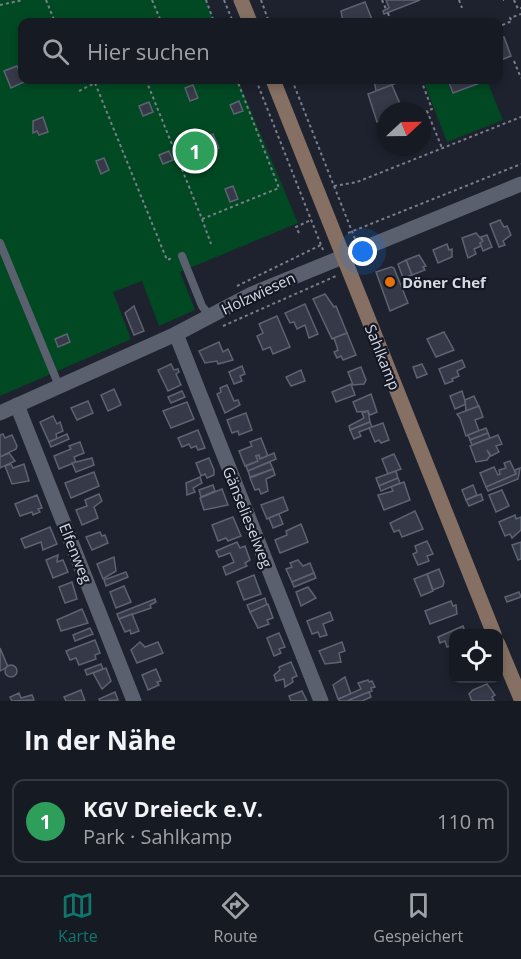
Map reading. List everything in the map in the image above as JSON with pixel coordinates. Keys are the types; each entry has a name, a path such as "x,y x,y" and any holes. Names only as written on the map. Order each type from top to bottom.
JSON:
{"street":[{"path":"242,0 249,18"},
{"name":"Sahlkamp","path":"275,84 492,629"},
{"name":"Holzwiesen","path":"0,413 176,334 252,294 521,184"},
{"name":"Gänselieselweg","path":"176,334 321,701"},
{"name":"Elfenweg","path":"17,405 134,701"},
{"path":"503,656 521,699"}],"lane":[{"path":"0,243 59,386"},
{"path":"182,256 202,306 210,316"}],"path":[{"path":"0,5 23,0"},
{"path":"46,0 53,18"},
{"path":"152,0 160,18"},
{"path":"206,0 213,18"},
{"path":"224,0 231,18"},
{"path":"261,0 268,18"},
{"path":"382,0 390,18"},
{"path":"459,0 462,8"},
{"path":"514,0 518,9 521,8"},
{"path":"503,25 512,21 510,18 521,14"},
{"path":"514,61 521,78"},
{"path":"79,91 93,84"},
{"path":"95,84 167,260 182,256"},
{"path":"148,84 211,244"},
{"path":"202,219 279,188 239,84"},
{"path":"228,291 254,275 321,244 258,84"},
{"path":"294,84 352,232 521,164"},
{"path":"423,84 432,109 427,111 442,148"},
{"path":"334,186 357,182 521,117"},
{"path":"299,233 296,227 311,220"}],"green space":[{"path":"0,0 206,0 213,18 18,18 18,84 240,84 298,223 180,272 195,310 159,326 142,281 113,292 131,339 0,396"},
{"path":"448,84 452,94 479,84 488,84 503,120 447,142 425,85"}],"building":[{"path":"386,0 420,0 384,14 383,11 389,8"},
{"path":"365,2 371,18 342,18 341,11"},
{"path":"503,37 511,56 503,59"},
{"path":"17,66 20,84 11,88 4,71"},
{"path":"375,84 394,84 376,91"},
{"path":"449,84 477,84 453,93"},
{"path":"193,85 198,98 190,101 185,88"},
{"path":"392,85 399,102 377,102 377,122 368,94"},
{"path":"239,101 243,111 234,114 230,105"},
{"path":"149,102 153,112 143,116 139,106"},
{"path":"43,117 48,132 39,135 37,131 33,133 33,121"},
{"path":"213,134 219,148 210,151 204,138"},
{"path":"169,151 173,160 163,164 159,155"},
{"path":"104,158 109,170 101,174 96,161"},
{"path":"233,186 238,199 230,202 225,189"},
{"path":"500,220 504,227 507,226 511,235 503,241 505,245 499,247 490,224"},
{"path":"476,233 483,241 480,243 481,246 474,249 476,254 468,258 462,238"},
{"path":"487,235 492,247 483,251 480,243 483,241 481,237"},
{"path":"447,244 449,250 452,249 452,257 438,263 433,250"},
{"path":"419,255 426,266 423,267 425,270 412,275 406,260"},
{"path":"406,260 412,275 403,278 398,264"},
{"name":"Döner Chef","path":"394,268 408,303 390,311 376,272"},
{"path":"325,294 334,307 336,306 347,333 332,339 313,299"},
{"path":"305,304 318,334 309,338 305,325 297,329 294,322 290,323 285,313"},
{"path":"134,306 144,331 134,335 125,313"},
{"path":"277,316 290,347 273,354 270,347 263,350 257,336 263,333 259,324"},
{"path":"444,332 454,350 436,357 427,339"},
{"path":"347,333 356,355 343,360 341,356 337,358 334,352 338,350 334,338"},
{"path":"67,334 70,342 58,347 55,339"},
{"path":"219,342 223,352 228,349 233,360 218,364 217,361 205,363 199,351"},
{"path":"462,360 465,367 457,371 459,376 445,384 439,369"},
{"path":"171,364 174,370 178,369 179,372 176,374 181,385 168,391 158,370"},
{"path":"422,364 427,374 417,378 413,367"},
{"path":"242,366 245,374 240,376 242,381 234,384 229,372"},
{"path":"361,367 366,380 364,384 353,385 348,372"},
{"path":"301,370 305,381 291,386 286,377"},
{"path":"351,384 355,395 336,402 332,392"},
{"path":"227,385 234,401 238,400 240,405 225,413 217,394 221,392 220,388"},
{"path":"114,389 121,405 108,411 101,395"},
{"path":"182,391 185,397 171,403 168,397"},
{"path":"462,391 466,404 455,409 450,396"},
{"path":"371,394 377,412 370,415 368,411 357,412 353,402"},
{"path":"474,396 479,407 466,411 465,400"},
{"path":"88,401 93,413 77,420 71,408"},
{"path":"187,402 194,419 171,428 163,411"},
{"path":"479,406 483,417 475,420 479,431 466,436 457,414"},
{"path":"368,411 370,422 350,430 349,426 364,418 362,413"},
{"path":"246,413 252,430 239,435 238,431 232,433 227,420"},
{"path":"53,416 57,424 60,422 63,431 56,434 57,439 49,442 40,422"},
{"path":"370,422 372,427 359,432 361,436 354,439 350,430"},
{"path":"383,423 389,440 381,443 379,440 375,442 369,428"},
{"path":"486,428 488,433 470,440 468,435"},
{"path":"198,430 205,448 198,450 196,446 191,448 189,444 182,447 178,438"},
{"path":"488,433 490,438 472,445 470,440"},
{"path":"3,434 5,438 12,435 17,446 16,449 0,457 0,435"},
{"path":"67,434 69,439 51,447 49,442"},
{"path":"498,435 502,444 496,446 499,452 491,456 487,450 490,456 487,460 476,462 470,446"},
{"path":"261,438 268,456 260,459 259,455 256,456 258,461 245,466 239,451 252,446 250,442"},
{"path":"80,442 84,453 74,457 76,462 59,469 54,456 71,449 69,446"},
{"path":"9,453 15,461 0,468 0,457"},
{"path":"274,453 276,459 248,471 246,466 258,461 256,456 259,455 260,459"},
{"path":"394,454 401,469 388,474 382,459"},
{"path":"92,458 94,465 76,472 72,463"},
{"path":"209,458 214,475 207,478 205,474 201,476 196,463"},
{"path":"510,461 516,474 486,487 480,473 494,467 498,475 499,470 506,468 504,463"},
{"path":"270,462 273,469 250,477 248,471"},
{"path":"11,464 13,468 24,464 29,481 12,484 5,466"},
{"path":"520,468 518,479 488,491 486,487 516,474 515,470"},
{"path":"273,469 275,475 266,479 268,491 261,494 259,489 255,490 250,478"},
{"path":"396,471 398,478 379,486 376,478"},
{"path":"94,472 99,486 71,498 65,483"},
{"path":"200,477 202,483 193,488 195,492 187,495 186,483"},
{"path":"398,478 400,483 381,491 379,486"},
{"path":"404,482 410,500 384,510 378,495 393,491 391,487"},
{"path":"213,485 215,491 201,497 199,490"},
{"path":"473,485 477,495 466,500 462,490"},
{"path":"222,489 228,505 204,510 200,498"},
{"path":"502,490 509,506 496,512 489,495"},
{"path":"99,494 102,501 94,507 98,518 82,525 76,510 87,506 85,500"},
{"path":"481,494 483,500 469,506 466,500"},
{"path":"37,495 42,508 38,509 40,512 20,516 15,504"},
{"path":"283,497 288,510 267,519 261,505"},
{"path":"415,511 423,529 402,537 399,530 394,532 390,523"},
{"path":"279,514 283,524 273,528 269,518"},
{"path":"515,515 516,519 521,517 521,530 512,538 510,534 505,536 499,522"},
{"path":"233,517 241,536 228,541 226,538 218,541 212,525"},
{"path":"301,524 308,542 280,553 275,540 287,535 286,531"},
{"path":"50,527 57,544 43,550 41,542 25,548 21,539"},
{"path":"100,532 102,536 105,535 108,543 92,550 86,537"},
{"path":"427,541 433,554 427,556 429,561 418,565 413,554 417,552 415,546"},
{"path":"237,542 240,548 245,546 250,560 245,563 247,566 226,575 223,567 234,562 230,553 219,557 216,551"},
{"path":"521,542 521,559 518,560 512,545"},
{"path":"58,555 57,562 63,560 68,572 53,578 46,560"},
{"path":"114,557 116,571 103,579 97,564"},
{"path":"298,560 303,566 310,563 314,573 292,582 286,569 292,567 290,563"},
{"path":"439,569 444,582 443,586 433,590 427,574"},
{"path":"126,572 128,577 106,586 104,580"},
{"path":"314,573 316,578 294,587 292,582"},
{"path":"427,574 433,591 421,596 414,579"},
{"path":"254,575 261,594 244,600 237,582"},
{"path":"72,582 77,599 65,603 59,587"},
{"path":"124,586 131,602 116,608 110,592"},
{"path":"308,587 316,598 301,606 296,592"},
{"path":"519,592 521,597 507,602 505,597"},
{"path":"265,598 267,605 250,612 247,605"},
{"path":"155,599 156,602 150,605 151,608 119,619 117,614"},
{"path":"451,601 453,606 456,605 457,614 430,624 425,611"},
{"path":"268,604 273,618 267,620 269,624 258,628 250,612"},
{"path":"82,609 88,623 61,631 57,620"},
{"path":"330,612 333,620 323,624 327,635 320,637 318,632 312,634 307,621"},
{"path":"132,614 139,631 131,634 130,630 125,632 119,619"},
{"path":"90,628 93,634 75,641 73,635"},
{"path":"449,632 449,646 447,647 445,641 440,643 438,637"},
{"path":"279,633 285,647 279,649 281,653 274,656 267,638"},
{"path":"95,640 100,653 95,655 96,659 79,665 76,658 70,660 66,651"},
{"path":"140,642 145,647 158,642 163,653 137,663 131,650"},
{"path":"342,642 345,651 339,653 341,662 325,664 319,651"},
{"path":"0,648 8,667 0,671"},
{"path":"291,662 297,676 292,678 293,682 285,687 284,679 276,681 274,675 280,670 279,667"},
{"path":"101,664 103,669 87,675 85,670"},
{"path":"13,665 16,666 16,676 9,677 6,676 5,669 6,666"},
{"path":"106,668 111,681 102,689 93,673"},
{"path":"156,669 161,681 157,682 159,685 148,690 142,675"},
{"path":"345,677 351,694 338,699 333,685"},
{"path":"372,681 375,687 371,688 372,691 347,701 339,701 361,689 358,683"},
{"path":"487,684 495,695 492,697 494,701 472,701 469,694"},
{"path":"81,690 85,701 66,701 64,697"},
{"path":"302,691 307,701 291,701 289,696"},
{"path":"115,692 118,700 100,701 99,699"},
{"path":"369,692 371,697 362,701 347,701"},
{"path":"19,693 21,698 32,695 34,700 12,701 10,697"}],"place":[{"name":"KGV Dreieck e.V.","path":"195,151"},
{"name":"Döner Chef","path":"390,282"}]}
